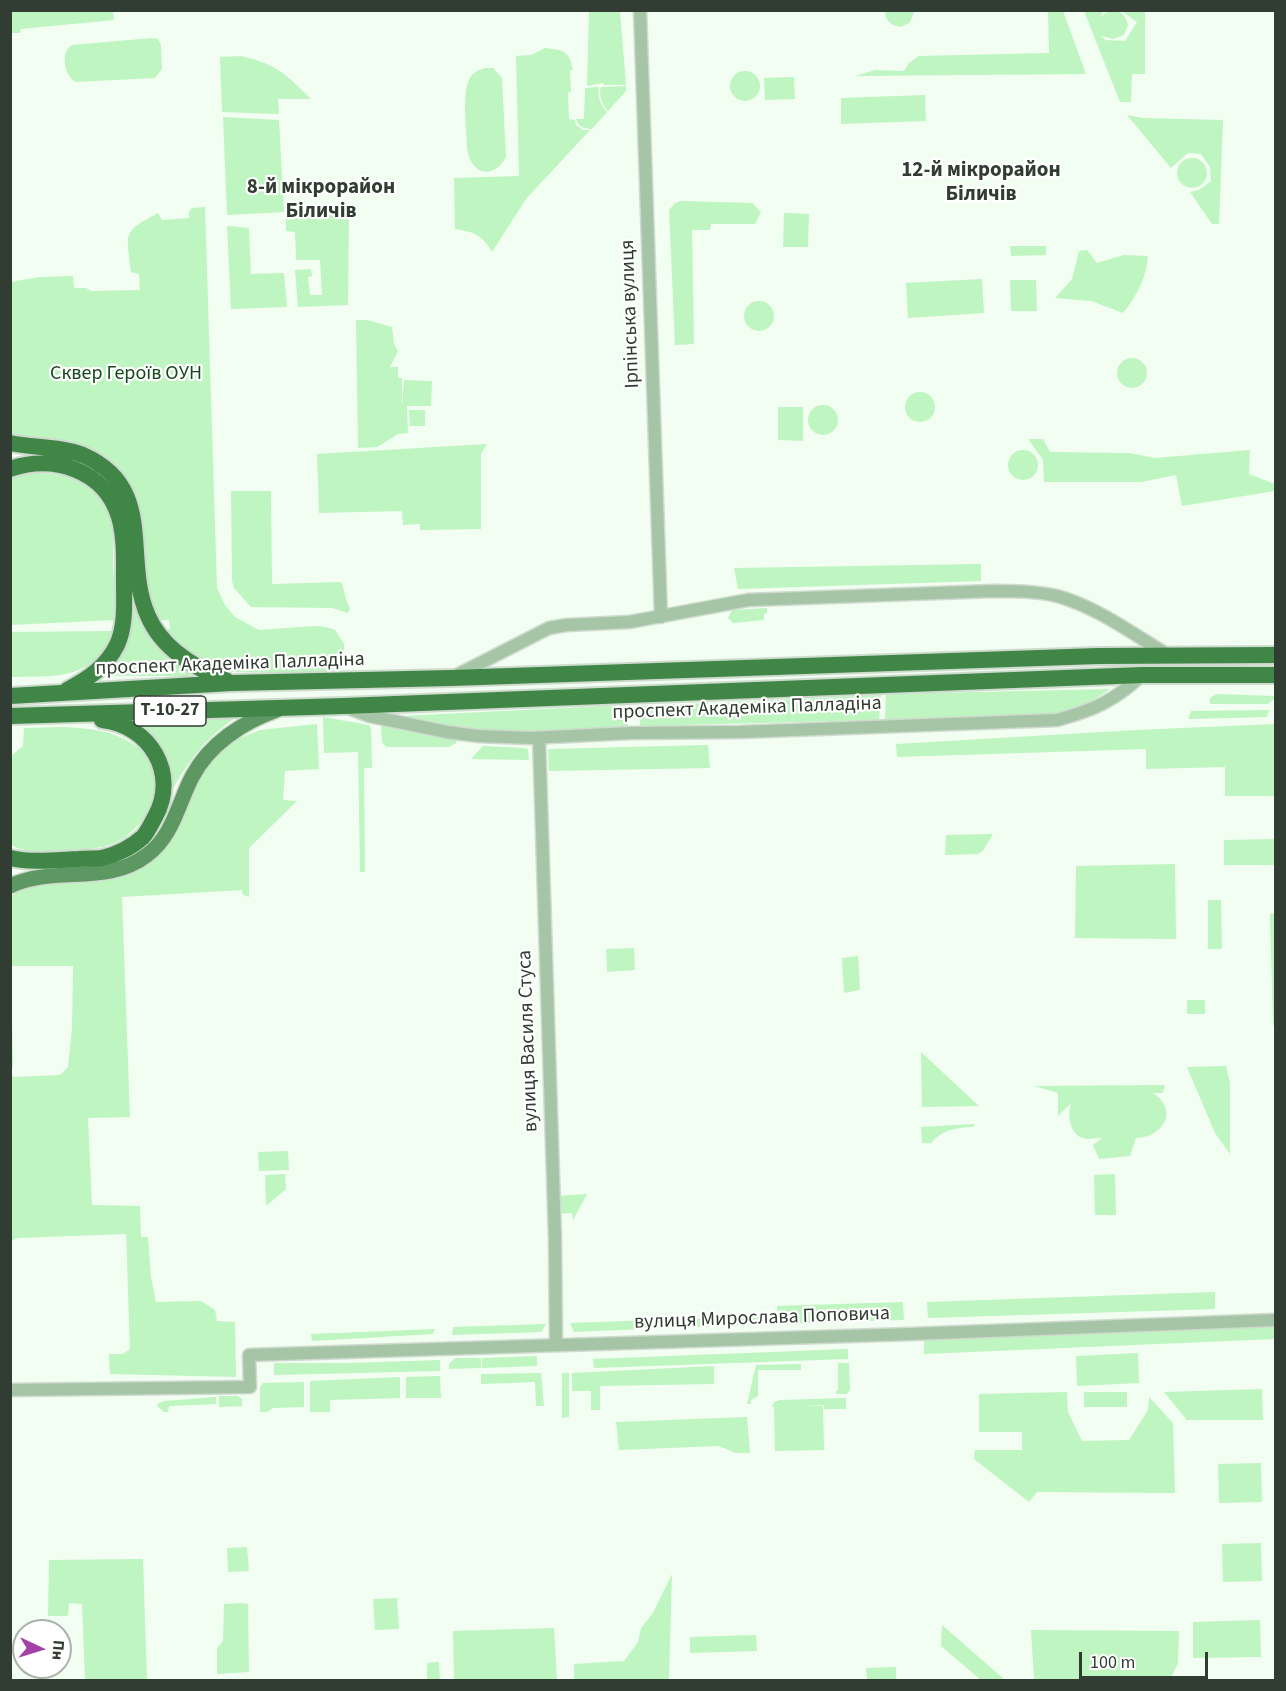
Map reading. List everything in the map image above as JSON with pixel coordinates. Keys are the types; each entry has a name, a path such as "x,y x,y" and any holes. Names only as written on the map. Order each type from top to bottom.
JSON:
{"highway":[{"path":"10,443 60,449 82,455 100,466 118,482 133,513 138,576 148,616 163,640 174,650 199,668 231,683"},
{"path":"10,469 34,463 46,463 83,472 103,487 120,519 124,570 122,632 112,654 98,671 85,681 61,693"},
{"name":"проспект Академіка Палладіна","path":"10,696 231,683 451,678 784,665 1168,654 1275,656"},
{"name":"проспект Академіка Палладіна","path":"10,716 344,706 1142,675 1275,675"},
{"path":"10,858 50,861 102,858 122,851 144,836 162,806 163,778 160,764 149,743 140,735 128,726 112,721 56,715"}],"main road":[{"path":"10,886 36,878 113,872 147,856 162,842 170,829 192,776 213,749 242,725 284,707"}],"street":[{"name":"Ірпінська вулиця","path":"640,10 661,617"},
{"name":"проспект Академіка Палладіна","path":"451,678 549,628 629,622 748,600 1026,591 1071,601 1168,654"},
{"name":"проспект Академіка Палладіна","path":"344,706 369,717 447,732 478,736 539,738 630,733 740,732 1057,720 1101,705 1124,692 1142,675"},
{"name":"вулиця Василя Стуса","path":"539,738 555,1238 556,1344"},
{"name":"вулиця Мирослава Поповича","path":"10,1390 250,1387 249,1354 911,1334 1275,1320"}],"green space":[{"path":"885,10 914,12 910,23 900,27 889,22"},
{"path":"1113,10 1124,15 1128,25 1124,35 1113,39 1102,36 1105,40 1125,41 1137,22 1122,11 1145,11 1145,74 1132,74 1131,102 1120,102 1084,11 1103,11 1101,17"},
{"path":"10,11 113,11 114,20 21,29 20,33 11,33"},
{"path":"589,11 620,11 626,85 603,85 603,83 587,86"},
{"path":"1048,11 1063,11 1086,74 855,76 875,70 904,71 909,63 919,56 1049,53"},
{"path":"158,39 161,45 162,69 155,78 76,82 66,70 66,53 72,45"},
{"path":"545,48 564,52 569,58 573,70 570,70 571,92 568,92 569,119 575,120 576,125 583,130 590,130 526,199 492,252 477,235 455,229 454,178 519,176 516,56 531,55"},
{"path":"241,56 280,71 311,99 278,99 279,114 222,112 220,57"},
{"path":"493,68 502,78 506,157 501,165 489,172 477,169 469,157 465,112 467,85 470,78 478,70"},
{"path":"745,71 751,72 759,80 759,92 751,100 745,101 739,100 731,92 730,86 731,80 739,72"},
{"path":"794,77 795,99 765,100 764,78"},
{"path":"626,86 626,91 608,111 601,100 601,87"},
{"path":"599,87 600,101 607,112 592,129 582,127 576,119 584,119 585,88"},
{"path":"925,95 926,121 841,124 841,98"},
{"path":"1127,115 1143,118 1223,120 1219,224 1212,224 1190,192 1199,190 1211,181 1210,167 1201,154 1188,153 1171,168"},
{"path":"223,117 279,120 284,212 227,215"},
{"path":"1192,158 1198,159 1206,167 1206,179 1198,187 1192,188 1186,187 1178,179 1177,173 1178,167 1186,159"},
{"path":"681,201 752,203 761,212 755,224 711,224 710,230 692,230 694,344 675,345 669,210 675,203"},
{"name":"Сквер Героїв ОУН","path":"205,207 217,588 225,605 235,617 259,630 315,626 335,630 344,644 344,657 334,669 321,672 230,672 210,666 193,656 162,629 170,629 169,620 157,620 153,613 123,480 11,436 11,282 40,277 73,276 74,288 86,288 91,291 140,290 139,274 131,272 128,241 132,230 158,213 162,220 189,218 192,208"},
{"path":"349,213 348,305 298,307 295,270 311,269 312,276 308,277 310,295 322,295 320,260 296,260 295,232 286,231 286,216"},
{"path":"784,213 809,214 808,247 783,247"},
{"path":"227,226 249,228 251,274 284,273 287,307 231,309"},
{"path":"1010,246 1046,246 1046,255 1011,256"},
{"path":"1087,250 1097,263 1124,255 1148,256 1146,272 1140,286 1123,313 1091,301 1055,298 1072,279 1079,251"},
{"path":"982,279 984,313 908,318 906,283"},
{"path":"1010,280 1036,280 1037,311 1011,311"},
{"path":"759,301 765,302 773,310 773,322 765,330 759,331 753,330 745,322 744,316 745,310 753,302"},
{"path":"356,320 367,320 392,327 394,344 398,351 390,367 398,367 398,378 402,378 402,407 404,380 432,381 431,406 407,406 408,433 398,434 377,447 358,448"},
{"path":"1132,358 1138,359 1146,367 1146,379 1138,387 1132,388 1126,387 1118,379 1117,373 1118,367 1126,359"},
{"path":"920,392 926,393 934,401 934,413 926,421 920,422 914,421 906,413 905,407 906,401 914,393"},
{"path":"823,405 829,406 837,414 837,426 829,434 823,435 817,434 809,426 808,420 809,414 817,406"},
{"path":"778,407 803,407 803,441 778,440"},
{"path":"409,410 425,410 425,426 410,426"},
{"path":"1028,439 1043,439 1050,452 1129,453 1155,458 1250,450 1249,474 1275,484 1275,491 1182,506 1176,475 1141,482 1044,482 1043,460"},
{"path":"487,444 481,454 481,529 420,530 420,524 403,525 402,511 319,513 317,454"},
{"path":"1023,450 1029,451 1037,459 1037,471 1029,479 1023,480 1017,479 1009,471 1008,465 1009,459 1017,451"},
{"path":"36,473 59,475 79,481 96,493 109,513 112,532 115,620 11,625 10,478"},
{"path":"231,491 271,491 272,584 341,582 350,608 348,613 332,608 251,607 234,588 232,581"},
{"path":"981,564 981,581 738,589 734,568"},
{"path":"130,594 134,594 192,673 189,676 107,676 106,674 119,657"},
{"path":"767,608 764,620 733,623 728,618 732,610"},
{"path":"113,631 96,659 84,667 58,675 11,677 10,632"},
{"path":"1110,689 1084,704 1056,715 885,720 886,694"},
{"path":"1216,694 1275,696 1275,698 1268,704 1210,704 1210,698"},
{"path":"881,695 879,720 640,726 639,706"},
{"path":"625,705 628,726 524,733 450,730 381,717"},
{"path":"1269,710 1267,717 1188,719 1191,711"},
{"path":"323,717 369,725 371,729 372,768 364,768 365,872 360,872 358,752 324,753"},
{"path":"235,718 224,725 197,752 170,795 171,785 127,723"},
{"path":"317,724 319,769 285,771 283,800 297,801 249,848 249,897 243,895 242,890 122,897 130,1117 88,1118 92,1205 140,1206 141,1237 148,1237 151,1277 156,1302 201,1301 215,1310 217,1321 235,1322 236,1377 110,1374 109,1354 123,1354 130,1349 126,1234 18,1238 11,1241 11,1075 14,1077 60,1075 68,1067 72,1028 73,966 11,966 11,896 31,884 133,870 208,764 228,743 260,730"},
{"path":"1275,724 1275,796 1225,796 1225,767 1146,769 1146,749 897,757 896,744 1137,730"},
{"path":"381,725 458,737 456,743 449,747 386,747 382,742"},
{"path":"62,727 110,733 136,746 147,757 153,770 152,799 138,826 127,836 114,843 90,849 30,851 17,848 11,845 11,756 23,746 24,728"},
{"path":"708,745 710,768 549,771 548,749"},
{"path":"483,746 528,749 529,760 471,759"},
{"path":"993,834 983,851 978,854 945,855 946,835"},
{"path":"1275,839 1275,865 1224,865 1224,840"},
{"path":"1175,864 1176,939 1075,938 1076,866"},
{"path":"1208,900 1221,900 1222,949 1208,949"},
{"path":"1275,913 1276,1025 1273,1025 1270,914"},
{"path":"634,948 635,970 607,972 606,949"},
{"path":"858,956 860,990 844,993 842,958"},
{"path":"11,966 13,1067 11,1067"},
{"path":"1187,1000 1205,1000 1205,1014 1187,1014"},
{"path":"921,1052 979,1106 922,1107"},
{"path":"1226,1066 1230,1083 1230,1154 1215,1133 1187,1067"},
{"path":"1165,1085 1163,1093 1153,1093 1165,1107 1165,1122 1161,1128 1154,1133 1136,1138 1130,1156 1099,1159 1093,1145 1102,1138 1087,1139 1076,1134 1069,1114 1071,1103 1058,1116 1058,1093 1034,1086"},
{"path":"975,1124 973,1127 945,1132 931,1143 922,1143 921,1127"},
{"path":"288,1151 289,1170 259,1171 258,1152"},
{"path":"285,1174 286,1189 266,1206 265,1175"},
{"path":"1115,1174 1116,1215 1095,1215 1094,1175"},
{"path":"587,1194 573,1220 572,1213 557,1214 559,1196"},
{"path":"1215,1292 1215,1309 928,1318 927,1302"},
{"path":"903,1302 904,1320 778,1324 777,1306"},
{"path":"767,1316 767,1324 574,1332 570,1323"},
{"path":"546,1324 541,1332 452,1335 453,1327"},
{"path":"1276,1326 1275,1339 924,1354 924,1340"},
{"path":"435,1329 433,1334 312,1341 311,1334"},
{"path":"848,1349 848,1359 594,1368 593,1359"},
{"path":"1138,1353 1139,1383 1077,1386 1076,1356"},
{"path":"537,1356 537,1366 482,1368 482,1358"},
{"path":"455,1358 481,1358 481,1368 449,1369 449,1364"},
{"path":"440,1360 440,1371 274,1375 274,1363"},
{"path":"838,1363 849,1363 850,1390 847,1394 836,1394"},
{"path":"801,1364 801,1370 758,1370 758,1396 751,1400 751,1404 747,1404 756,1365"},
{"path":"714,1366 714,1384 600,1386 600,1410 591,1410 591,1391 572,1391 572,1373"},
{"path":"541,1373 544,1406 536,1406 535,1382 481,1384 481,1374"},
{"path":"562,1373 569,1373 569,1417 562,1418"},
{"path":"440,1376 441,1398 406,1398 406,1377"},
{"path":"400,1377 400,1398 330,1400 330,1412 310,1412 310,1381"},
{"path":"304,1382 304,1407 273,1408 267,1412 260,1412 260,1387 263,1383"},
{"path":"1262,1389 1263,1420 1187,1420 1164,1392"},
{"path":"1067,1392 1068,1412 1082,1441 1129,1440 1148,1410 1149,1397 1173,1423 1175,1493 1037,1492 1029,1502 974,1459 975,1450 1022,1450 1022,1432 979,1432 979,1394"},
{"path":"1084,1392 1127,1392 1127,1407 1084,1407"},
{"path":"219,1396 238,1396 242,1399 242,1406 219,1407"},
{"path":"216,1397 216,1404 169,1406 168,1412 164,1412 157,1404 164,1401"},
{"path":"846,1398 846,1409 824,1409 824,1405 807,1406 823,1406 824,1450 775,1451 774,1407 772,1407 774,1402"},
{"path":"747,1417 750,1453 736,1453 719,1446 619,1450 616,1422"},
{"path":"1261,1463 1262,1502 1219,1503 1218,1464"},
{"path":"1261,1543 1262,1581 1223,1582 1222,1544"},
{"path":"247,1547 249,1571 228,1572 227,1548"},
{"path":"143,1559 147,1679 85,1680 82,1604 69,1603 68,1616 48,1616 49,1560"},
{"path":"672,1574 669,1680 574,1680 574,1664 624,1661 638,1642 641,1628 653,1613"},
{"path":"397,1598 399,1629 375,1630 373,1599"},
{"path":"224,1604 248,1604 249,1672 217,1674 217,1648 223,1641"},
{"path":"1260,1620 1261,1657 1193,1658 1193,1622"},
{"path":"942,1625 1005,1680 981,1680 941,1646"},
{"path":"554,1628 557,1680 454,1680 453,1631"},
{"path":"1031,1630 1179,1631 1178,1663 1170,1680 1034,1680"},
{"path":"756,1635 757,1651 690,1653 690,1637"},
{"path":"439,1662 440,1680 427,1680 427,1663"},
{"path":"896,1667 896,1680 867,1680 866,1668"}],"district":[{"name":"12-й мікрорайон Біличів","path":"981,183"},
{"name":"8-й мікрорайон Біличів","path":"321,200"}]}
